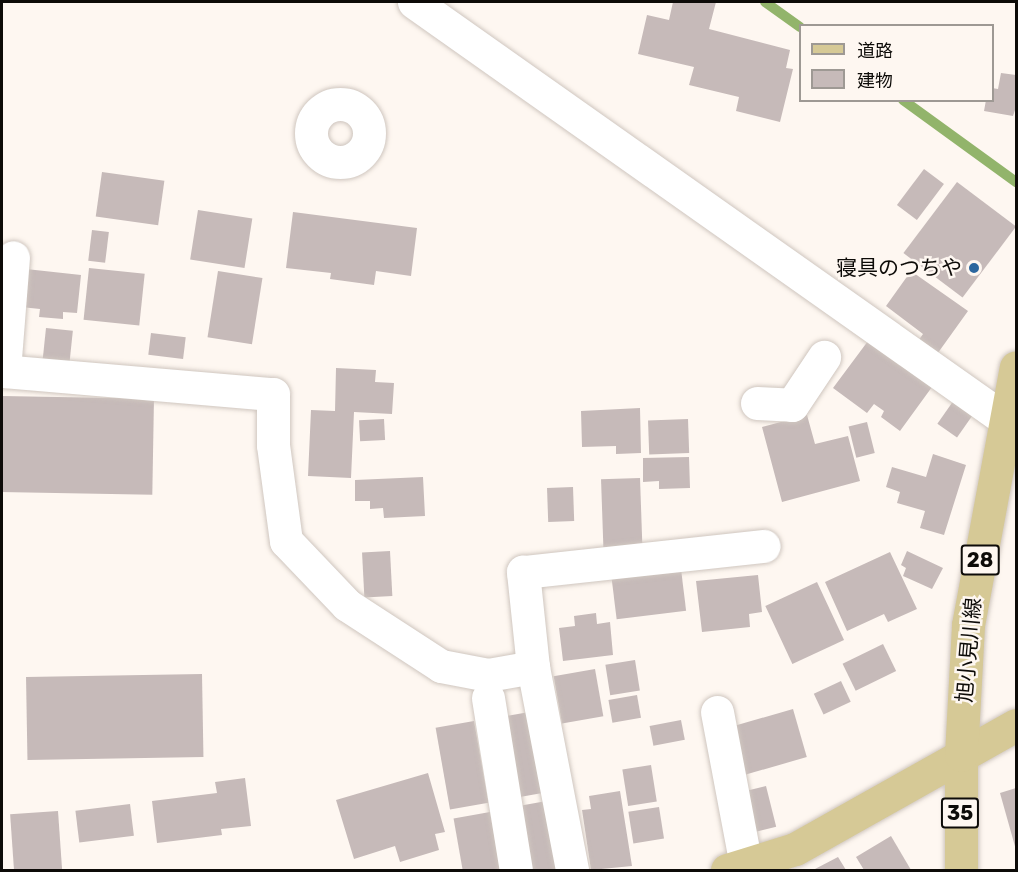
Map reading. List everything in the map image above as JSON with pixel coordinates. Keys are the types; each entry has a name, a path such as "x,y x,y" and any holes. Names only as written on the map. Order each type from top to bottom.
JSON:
{"main road":[{"name":"旭小見川線","path":"962,755 968,625 1017,368"},
{"path":"736,867 795,849 1017,725"},
{"name":"35","path":"961,870 962,755"}],"street":[{"path":"414,2 1006,420"},
{"path":"13,257 3,371 273,394 273,445 286,542 347,605 441,666 488,675 533,667"},
{"path":"757,403 792,405 824,357"},
{"path":"572,870 533,667 523,572 764,546"},
{"path":"488,698 516,870"},
{"path":"717,712 736,867"}],"building":[{"path":"673,2 716,2 709,29 790,50 786,68 793,69 780,122 736,111 739,97 689,85 694,67 638,54 647,15 669,20"},
{"path":"1001,73 1016,75 1016,107 1013,116 984,111 986,102 994,102 994,88 998,89"},
{"path":"924,169 944,184 917,220 897,205"},
{"path":"102,172 164,181 158,225 96,217"},
{"path":"957,182 1016,226 963,298 903,253"},
{"path":"198,210 252,219 245,268 190,259"},
{"path":"293,212 417,228 411,276 376,271 374,285 330,279 331,273 286,268"},
{"path":"92,230 109,232 105,263 88,261"},
{"path":"89,268 145,274 139,326 84,320"},
{"path":"26,269 81,275 77,313 63,312 63,319 39,317 40,309 21,307"},
{"path":"218,271 262,278 252,344 208,337"},
{"path":"911,271 968,311 935,357 916,344 923,334 886,306"},
{"path":"46,328 73,331 69,364 43,361"},
{"path":"151,333 186,337 183,359 148,355"},
{"path":"868,341 932,387 900,431 881,417 884,411 874,404 867,413 833,388"},
{"path":"336,368 376,370 375,382 394,383 392,414 354,412 351,478 308,476 311,410 335,411"},
{"path":"2,396 154,399 152,495 2,492"},
{"path":"954,400 974,414 957,438 937,424"},
{"path":"640,408 641,453 616,454 616,446 582,447 581,411"},
{"path":"807,415 815,444 848,436 860,481 782,502 762,427"},
{"path":"384,419 385,440 360,441 359,420"},
{"path":"688,419 689,453 649,454 648,420"},
{"path":"867,422 875,453 856,458 849,427"},
{"path":"933,454 966,465 944,535 920,528 925,511 897,503 900,492 886,487 892,467 926,477"},
{"path":"689,457 690,488 659,489 659,481 643,482 643,458"},
{"path":"423,477 425,516 384,518 383,508 370,509 370,501 355,501 355,480"},
{"path":"640,478 642,546 603,547 601,479"},
{"path":"573,487 574,521 548,522 547,488"},
{"path":"390,551 392,596 364,597 362,552"},
{"path":"907,551 943,568 932,589 903,576 906,568 901,565"},
{"path":"890,552 917,609 888,622 884,614 847,631 825,582"},
{"path":"681,569 686,611 617,619 612,578"},
{"path":"758,575 762,612 749,614 750,627 702,632 696,581"},
{"path":"817,582 844,640 792,664 765,606"},
{"path":"596,613 597,624 610,622 613,655 563,661 559,628 575,626 574,616"},
{"path":"883,644 896,671 856,691 843,664"},
{"path":"635,660 640,691 610,695 605,665"},
{"path":"595,669 603,716 562,724 554,676"},
{"path":"202,674 203,757 27,760 26,677"},
{"path":"841,681 851,702 824,715 814,694"},
{"path":"637,695 641,718 612,723 608,700"},
{"path":"793,709 807,757 743,775 730,727"},
{"path":"535,711 549,792 516,798 502,717"},
{"path":"681,720 685,740 653,746 650,726"},
{"path":"474,721 488,803 450,810 436,728"},
{"path":"651,765 657,802 628,806 622,770"},
{"path":"428,773 445,832 435,834 439,850 400,862 395,846 354,859 336,800"},
{"path":"245,778 251,826 221,829 222,835 157,843 152,801 217,793 215,782"},
{"path":"766,786 776,827 753,833 743,792"},
{"path":"1016,788 1016,850 1000,793"},
{"path":"620,791 632,866 591,870 582,810 591,809 589,796"},
{"path":"552,800 564,870 533,870 521,805"},
{"path":"130,804 134,836 79,842 75,811"},
{"path":"659,807 664,839 633,843 628,812"},
{"path":"58,811 62,870 14,870 10,814"},
{"path":"490,812 500,870 463,870 454,818"},
{"path":"891,836 911,870 864,870 856,857"},
{"path":"838,857 846,870 815,869"}],"waterway":[{"path":"765,2 799,26"},
{"path":"906,102 1016,182"}],"place":[{"name":"寝具のつちや","path":"974,268"}]}
